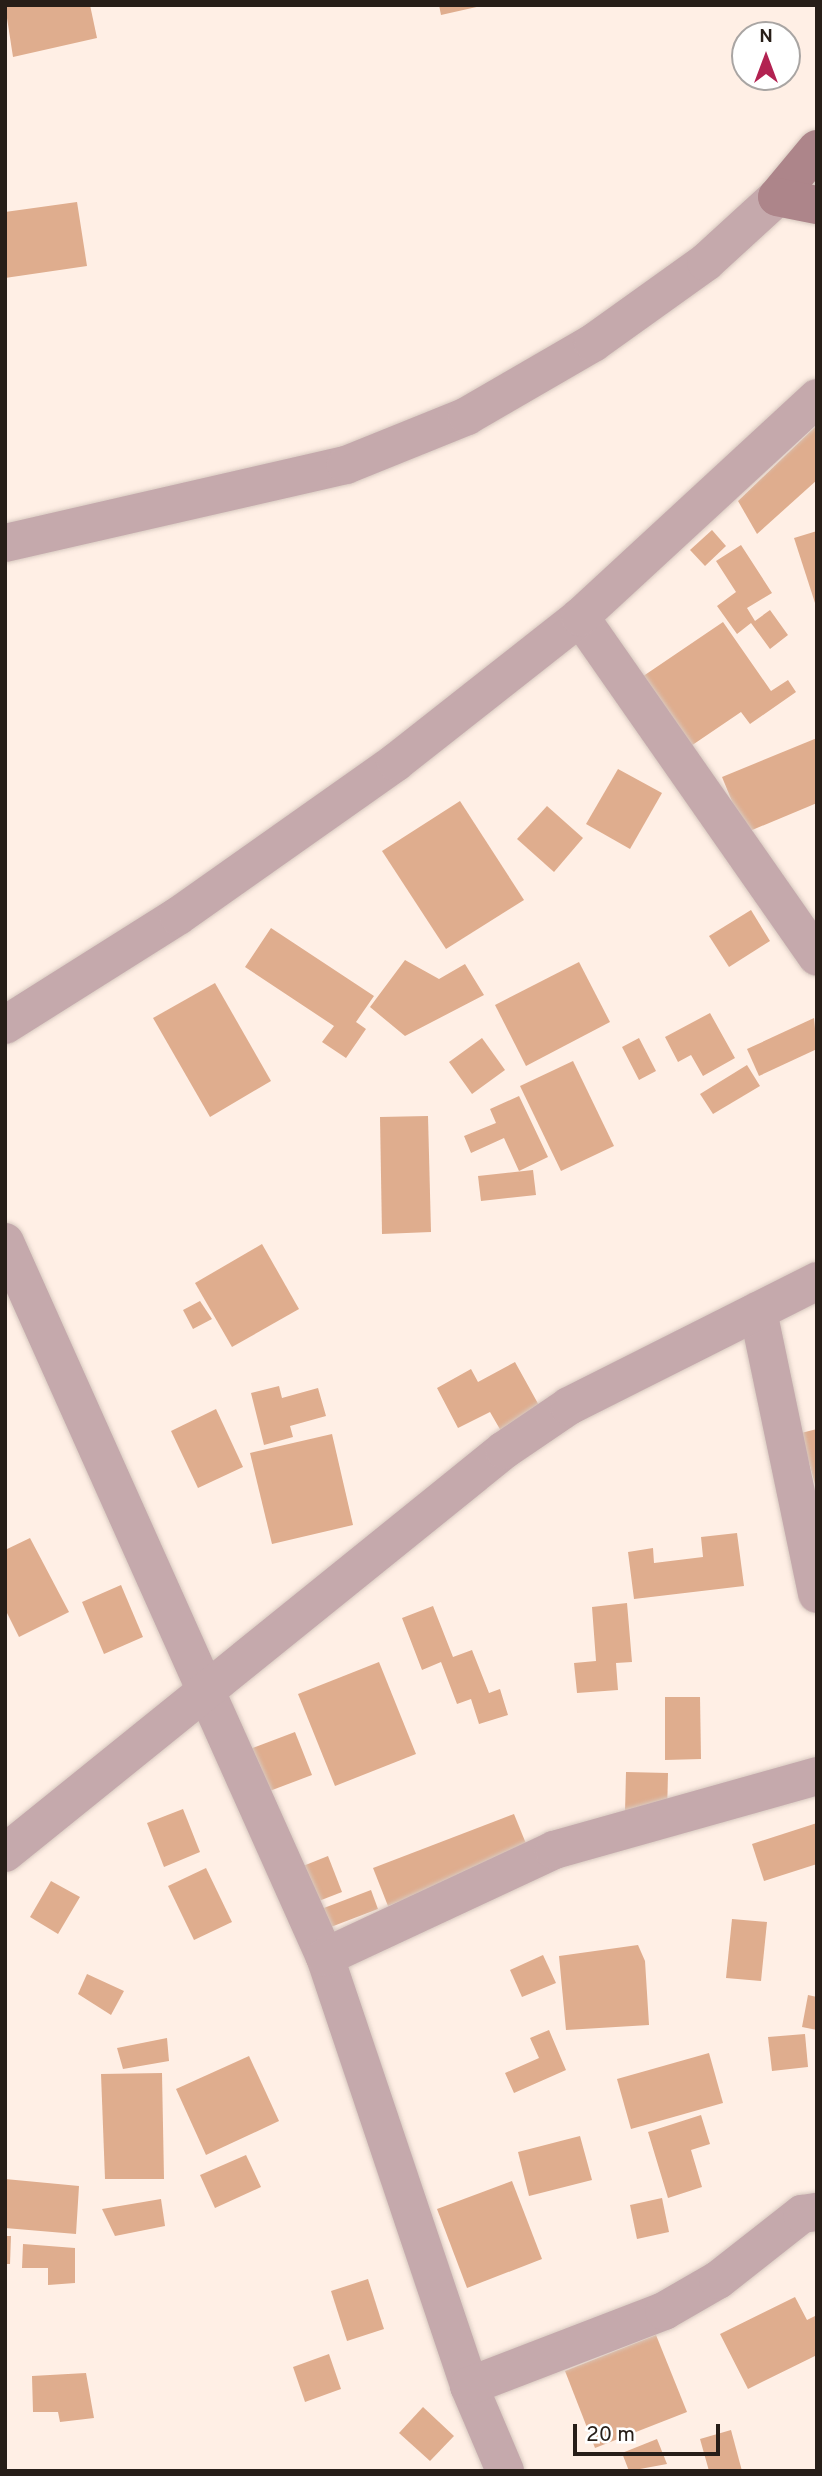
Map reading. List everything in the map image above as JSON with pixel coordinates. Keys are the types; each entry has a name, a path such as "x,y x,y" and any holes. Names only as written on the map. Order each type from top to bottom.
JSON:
{"street":[{"path":"5,543 346,465 467,416 638,311 706,262 777,197 817,149"},
{"path":"777,197 817,205"},
{"path":"5,1026 178,916 386,770 580,618 817,398"},
{"path":"580,618 817,957"},
{"path":"5,1242 325,1958 469,2386 505,2471"},
{"path":"8,1845 209,1694 504,1450 569,1406 817,1281"},
{"path":"758,1311 817,1594"},
{"path":"325,1958 554,1850 817,1776"},
{"path":"469,2386 664,2311 718,2280 802,2214 817,2212"}],"building":[{"path":"5,5 90,5 97,38 13,57"},
{"path":"439,5 480,5 481,6 441,15"},
{"path":"77,202 87,266 5,278 5,212"},
{"path":"817,425 817,480 757,534 738,501"},
{"path":"712,530 726,546 705,566 690,550"},
{"path":"817,531 817,606 816,606 794,538"},
{"path":"741,545 772,593 747,608 755,621 770,610 788,635 770,649 751,623 737,634 717,606 736,592 716,561"},
{"path":"723,622 771,691 788,680 796,692 750,724 741,712 685,750 636,681"},
{"path":"817,738 817,803 745,833 722,777"},
{"path":"618,769 662,793 630,849 586,824"},
{"path":"460,801 524,900 446,949 382,851"},
{"path":"547,806 583,838 554,872 517,839"},
{"path":"751,910 770,941 729,967 709,936"},
{"path":"271,928 374,996 356,1022 366,1029 346,1058 322,1042 334,1026 245,967"},
{"path":"405,960 439,979 465,964 484,995 405,1036 370,1007"},
{"path":"579,962 610,1022 526,1066 495,1005"},
{"path":"215,983 271,1081 210,1117 153,1018"},
{"path":"710,1013 735,1058 703,1076 691,1055 678,1062 665,1037"},
{"path":"814,1018 817,1049 759,1076 747,1049"},
{"path":"482,1038 505,1070 472,1094 449,1062"},
{"path":"639,1038 656,1071 639,1080 622,1047"},
{"path":"573,1061 614,1146 561,1171 520,1086"},
{"path":"747,1065 760,1086 713,1114 700,1094"},
{"path":"519,1096 548,1157 519,1171 504,1138 471,1153 464,1136 496,1123 490,1109"},
{"path":"428,1116 431,1232 382,1234 380,1117"},
{"path":"533,1170 536,1195 481,1201 478,1176"},
{"path":"262,1244 299,1309 232,1347 195,1283"},
{"path":"200,1301 212,1319 193,1329 183,1310"},
{"path":"515,1362 541,1409 501,1431 490,1412 458,1428 437,1388 471,1369 478,1382"},
{"path":"279,1386 282,1398 318,1388 326,1416 290,1426 293,1437 264,1445 251,1393"},
{"path":"216,1409 243,1467 198,1488 171,1431"},
{"path":"817,1429 817,1488 816,1488 801,1433"},
{"path":"332,1434 353,1525 272,1544 250,1453"},
{"path":"737,1533 744,1586 634,1599 628,1552 653,1548 654,1563 703,1557 701,1537"},
{"path":"30,1538 69,1612 19,1637 5,1609 5,1550"},
{"path":"121,1585 143,1637 104,1654 82,1602"},
{"path":"627,1603 632,1662 616,1663 618,1690 577,1693 574,1663 596,1661 592,1607"},
{"path":"433,1606 453,1657 472,1650 489,1693 500,1689 508,1715 479,1724 471,1699 457,1704 441,1662 422,1670 402,1618"},
{"path":"379,1662 416,1754 335,1786 298,1694"},
{"path":"665,1697 700,1697 701,1759 665,1760"},
{"path":"295,1732 312,1775 267,1792 250,1749"},
{"path":"626,1772 668,1773 667,1814 625,1813"},
{"path":"183,1809 200,1852 164,1867 147,1823"},
{"path":"514,1814 529,1851 388,1906 373,1868"},
{"path":"817,1823 817,1864 764,1881 752,1844"},
{"path":"328,1856 342,1892 311,1904 298,1868"},
{"path":"206,1868 232,1922 194,1940 168,1886"},
{"path":"51,1881 80,1897 58,1934 30,1917"},
{"path":"371,1890 378,1909 323,1930 316,1911"},
{"path":"732,1919 767,1922 761,1981 726,1978"},
{"path":"638,1945 645,1961 649,2025 566,2030 559,1956"},
{"path":"543,1955 556,1983 522,1997 510,1970"},
{"path":"87,1974 124,1991 111,2015 78,1994"},
{"path":"808,1995 817,1997 817,2030 802,2027"},
{"path":"549,2030 566,2070 514,2093 505,2073 539,2058 530,2038"},
{"path":"805,2034 808,2067 772,2071 768,2037"},
{"path":"167,2038 169,2061 123,2069 117,2048"},
{"path":"709,2053 723,2103 631,2129 617,2079"},
{"path":"249,2056 279,2121 206,2155 176,2089"},
{"path":"162,2073 164,2179 105,2179 101,2074"},
{"path":"701,2115 710,2144 691,2150 702,2187 668,2198 648,2132"},
{"path":"580,2136 592,2180 529,2196 518,2152"},
{"path":"246,2155 261,2187 215,2208 200,2175"},
{"path":"5,2179 79,2186 76,2234 5,2228"},
{"path":"512,2181 542,2259 467,2288 437,2209"},
{"path":"662,2198 669,2232 637,2239 630,2205"},
{"path":"161,2199 165,2226 115,2236 102,2209"},
{"path":"5,2236 11,2236 10,2264 5,2264"},
{"path":"23,2244 75,2248 75,2283 48,2285 48,2268 22,2268"},
{"path":"368,2279 384,2329 347,2341 331,2291"},
{"path":"795,2297 807,2320 817,2315 817,2355 748,2389 720,2334"},
{"path":"656,2335 687,2412 595,2448 565,2371"},
{"path":"329,2354 341,2389 305,2402 293,2367"},
{"path":"86,2373 94,2418 60,2422 58,2412 33,2412 32,2376"},
{"path":"423,2407 454,2436 430,2461 399,2433"},
{"path":"731,2430 742,2471 709,2471 700,2439"},
{"path":"657,2439 667,2464 629,2471 622,2453"}]}
